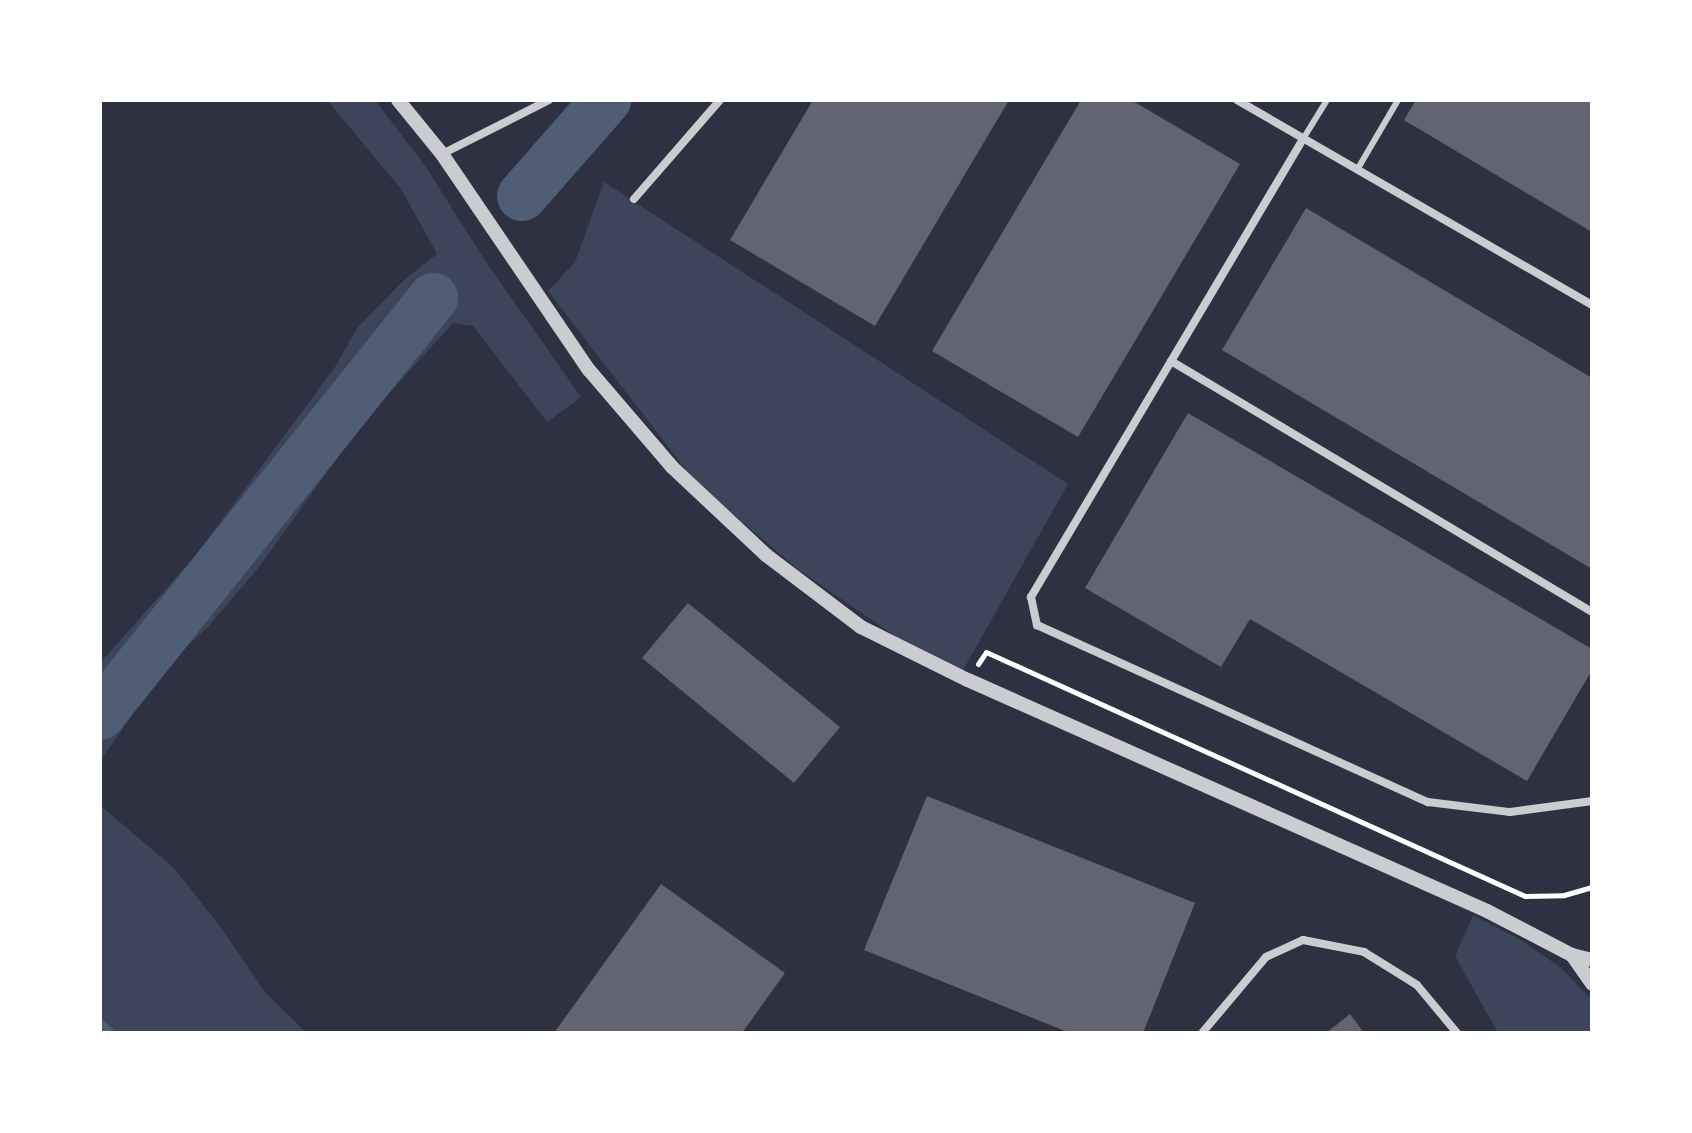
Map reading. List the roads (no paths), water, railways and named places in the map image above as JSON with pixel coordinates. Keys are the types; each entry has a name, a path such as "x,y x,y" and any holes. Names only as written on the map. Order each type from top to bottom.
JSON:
{"street":[{"path":"398,100 442,154 589,370 672,467 766,555 861,627 968,680 1487,911 1572,955 1592,960"},
{"path":"442,154 549,100"},
{"path":"634,199 720,100"},
{"path":"1237,100 1592,305"},
{"path":"1303,139 1031,597 1037,625 1428,802 1510,812 1592,801"},
{"path":"1171,361 1592,612"},
{"path":"1202,1033 1266,957 1303,940 1364,952 1417,985 1457,1033"},
{"path":"1572,955 1592,984"}],"lane":[{"path":"1303,139 1327,100"},
{"path":"1357,170 1398,100"}],"waterway":[{"path":"522,196 606,100"},
{"path":"100,715 433,298"},
{"path":"100,1023 111,1033"}]}
